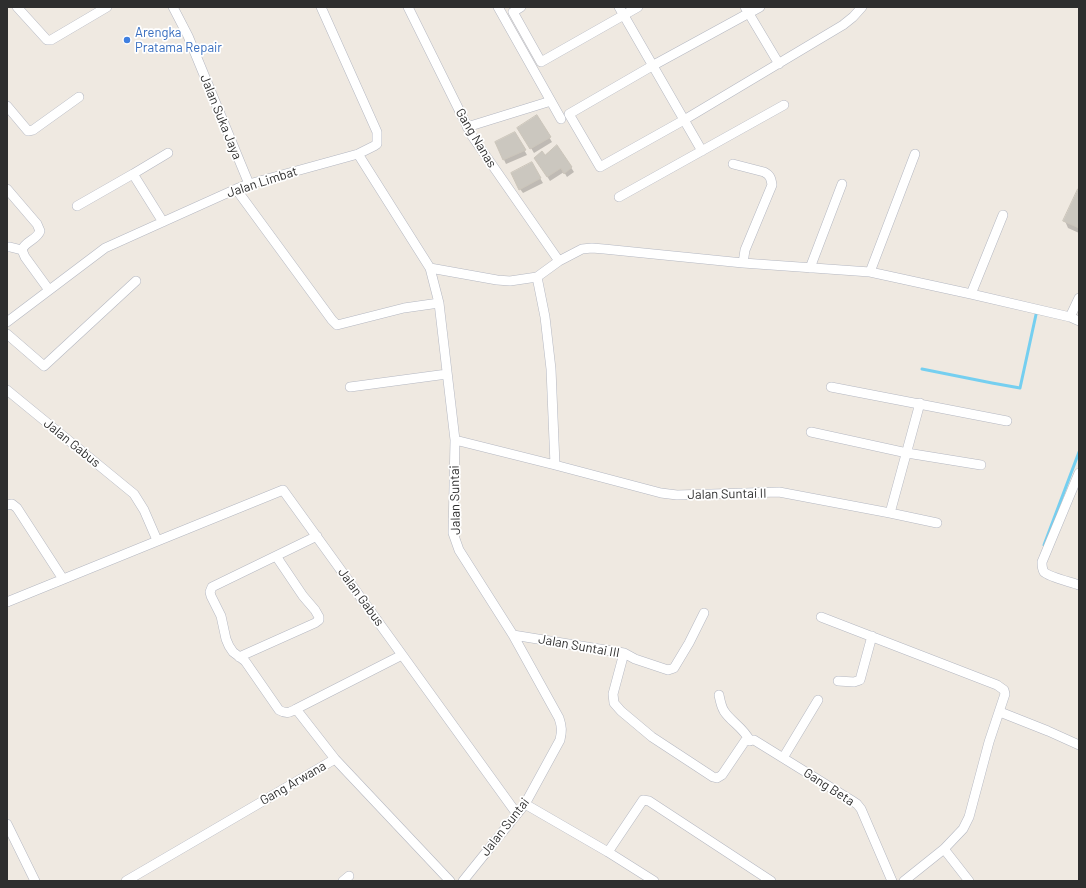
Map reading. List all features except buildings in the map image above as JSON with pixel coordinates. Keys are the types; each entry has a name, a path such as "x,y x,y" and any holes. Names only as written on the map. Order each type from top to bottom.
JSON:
{"street":[{"path":"17,7 48,40 51,40 107,7"},
{"name":"Jalan Suka Jaya","path":"173,7 188,36 248,184"},
{"name":"Jalan Limbat","path":"7,322 106,248 248,184 358,154 376,144 377,132 321,7"},
{"name":"Gang Nanas","path":"408,7 476,143 559,261"},
{"path":"498,7 561,119"},
{"path":"521,7 513,12 541,62 638,7"},
{"path":"619,7 702,151"},
{"path":"760,7 747,10 569,114 600,166 684,120 779,64 843,25 862,7"},
{"path":"747,10 779,64"},
{"path":"7,106 28,131 30,131 79,97"},
{"path":"467,127 551,101"},
{"path":"619,197 784,105"},
{"path":"77,206 168,153"},
{"name":"Jalan Suntai","path":"358,154 430,268 439,303 455,440 453,533 456,542 459,550 513,635 562,726 560,740 525,804 462,881"},
{"path":"870,272 915,154"},
{"path":"733,164 768,174 772,185 745,250 743,263"},
{"path":"133,174 164,222"},
{"path":"810,268 842,184"},
{"path":"7,189 38,224 40,231 39,234 23,245 22,250 25,257 49,290"},
{"path":"236,189 337,325 342,325 404,308 439,303"},
{"path":"971,294 1003,215"},
{"path":"7,247 10,246 22,250"},
{"path":"430,268 510,281 537,277 559,261 582,249 592,248 743,263 870,272 1070,317 1079,321"},
{"path":"537,277 545,317 551,369 556,465"},
{"path":"7,334 44,366 136,281"},
{"path":"1070,317 1079,298"},
{"path":"350,387 447,374"},
{"path":"832,387 1007,421"},
{"name":"Jalan Gabus","path":"7,390 134,494 144,510 157,540"},
{"path":"890,513 920,403"},
{"path":"812,432 907,453 981,465"},
{"name":"Jalan Suntai II","path":"455,440 661,493 677,495 780,492 937,523"},
{"path":"1079,473 1042,562 1043,570 1048,575 1079,585"},
{"name":"Jalan Gabus","path":"7,602 283,490 517,814"},
{"path":"7,504 12,504 17,508 63,579"},
{"path":"317,536 212,587 210,592 211,596 221,616 226,639 233,652 245,661 279,710 284,713 289,713 402,654"},
{"path":"239,657 315,624 319,620 319,616 315,610 303,596 276,556"},
{"name":"Jalan Suntai III","path":"513,635 624,653 635,660 672,670 689,643 704,613"},
{"path":"821,617 1000,687 1004,690 1005,694 1000,712 989,742 969,817 963,830 944,849 904,881"},
{"path":"838,681 854,682 860,680 872,636"},
{"path":"624,653 613,694 614,703 621,711 652,737 710,776 717,778 722,775 745,741 750,741 746,733 727,715 719,695"},
{"path":"783,758 818,700"},
{"path":"296,709 335,759"},
{"path":"1000,712 1079,745"},
{"name":"Gang Beta","path":"750,741 754,740 857,804 865,818 892,881"},
{"name":"Gang Arwana","path":"126,881 335,759 450,881"},
{"path":"608,852 641,802 644,800 649,801 772,881"},
{"path":"525,804 608,852 654,881"},
{"path":"7,824 35,881"},
{"path":"944,849 969,881"}],"waterway":[{"path":"922,369 1020,388 1037,310"},
{"path":"1044,545 1079,452"}],"place":[{"name":"Arengka Pratama Repair","path":"127,40"}]}
